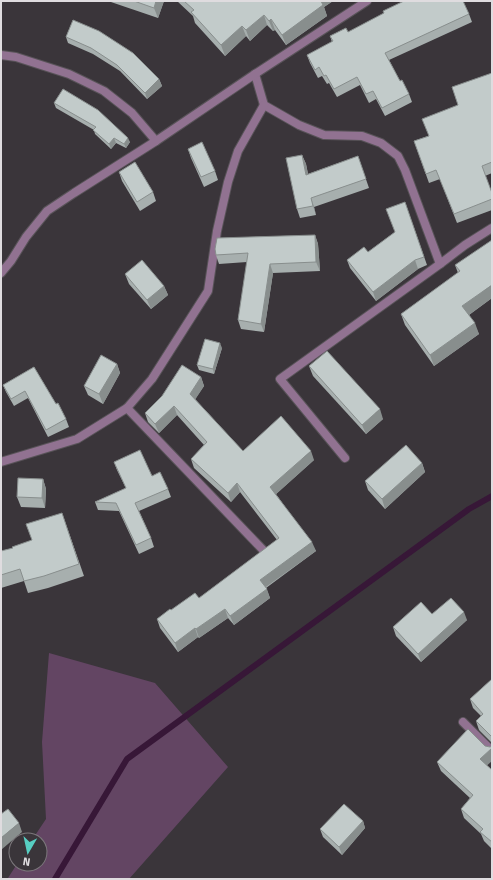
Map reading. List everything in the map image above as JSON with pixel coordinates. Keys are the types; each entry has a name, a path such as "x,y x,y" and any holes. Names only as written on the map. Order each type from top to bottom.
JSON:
{"street":[{"path":"1,273 11,261 26,237 47,211 156,141 367,1"},
{"path":"1,55 16,57 69,74 104,92 132,113 156,141"},
{"path":"255,74 264,105 299,125 324,135 362,136 381,143 398,156 405,170 440,264"},
{"path":"1,462 77,439 127,408 152,379 208,291 217,231 228,182 238,151 264,105"},
{"path":"344,458 280,379 465,245 492,228"},
{"path":"127,408 265,552"},
{"path":"463,722 492,751"}],"shaded area":[{"path":"49,653 155,683 228,767 129,879 7,879 12,872 48,872 48,832 37,832 46,819 42,742"}],"building":[{"path":"134,1 156,1 154,8"},
{"path":"184,1 321,1 323,5 282,35 271,19 269,21 264,15 246,30 242,26 221,45 191,12 194,10"},
{"path":"404,1 463,1 469,14 385,53 409,94 382,108 373,91 366,94 357,77 334,89 326,75 324,76 319,67 315,70 307,55 333,41 330,36 346,28 348,32 384,13 383,11"},
{"path":"73,20 99,31 133,53 159,79 145,93 117,65 91,48 66,37"},
{"path":"492,73 492,162 482,166 492,193 492,199 454,214 436,170 426,174 414,141 429,136 422,119 458,105 452,87"},
{"path":"63,89 98,110 128,138 124,144 114,138 109,144 93,130 96,127 54,103"},
{"path":"202,142 215,171 201,177 188,149"},
{"path":"302,155 306,175 358,156 366,179 311,198 313,206 297,209 286,158"},
{"path":"135,162 153,192 137,202 119,172"},
{"path":"405,202 424,257 415,260 373,292 347,260 364,247 368,252 395,232 386,209"},
{"path":"315,235 316,262 270,264 261,324 238,320 248,253 216,255 215,249 217,238"},
{"path":"492,240 492,285 462,306 475,323 430,355 401,314 460,271 455,265"},
{"path":"142,260 164,286 147,300 125,274"},
{"path":"205,339 220,343 213,369 197,365"},
{"path":"327,351 380,409 362,425 309,366"},
{"path":"101,355 117,364 99,394 84,386"},
{"path":"182,365 201,377 190,394 243,451 281,416 311,451 270,487 312,542 260,580 267,589 230,616 225,609 175,643 157,619 195,593 199,598 279,538 237,483 228,493 191,459 207,442 174,406 155,424 145,413 162,396"},
{"path":"34,367 56,404 58,403 66,419 46,430 25,391 11,399 3,385"},
{"path":"406,445 422,463 382,499 365,481"},
{"path":"140,450 152,476 160,472 168,489 135,503 151,538 136,545 116,503 95,502 126,488 114,462"},
{"path":"18,478 43,479 42,498 17,497"},
{"path":"62,513 79,564 24,581 20,569 1,575 1,551 32,540 26,524"},
{"path":"451,598 464,612 418,654 393,627 421,602 432,614"},
{"path":"492,679 492,737 476,721 483,714 470,699"},
{"path":"468,729 485,746 492,746 492,748 480,759 492,770 492,842 480,832 483,829 461,809 473,795 437,762"},
{"path":"344,804 363,821 339,847 320,829"},
{"path":"8,809 19,823 1,838 1,814"}],"waterway":[{"path":"55,879 127,759 469,509 492,496"}]}
